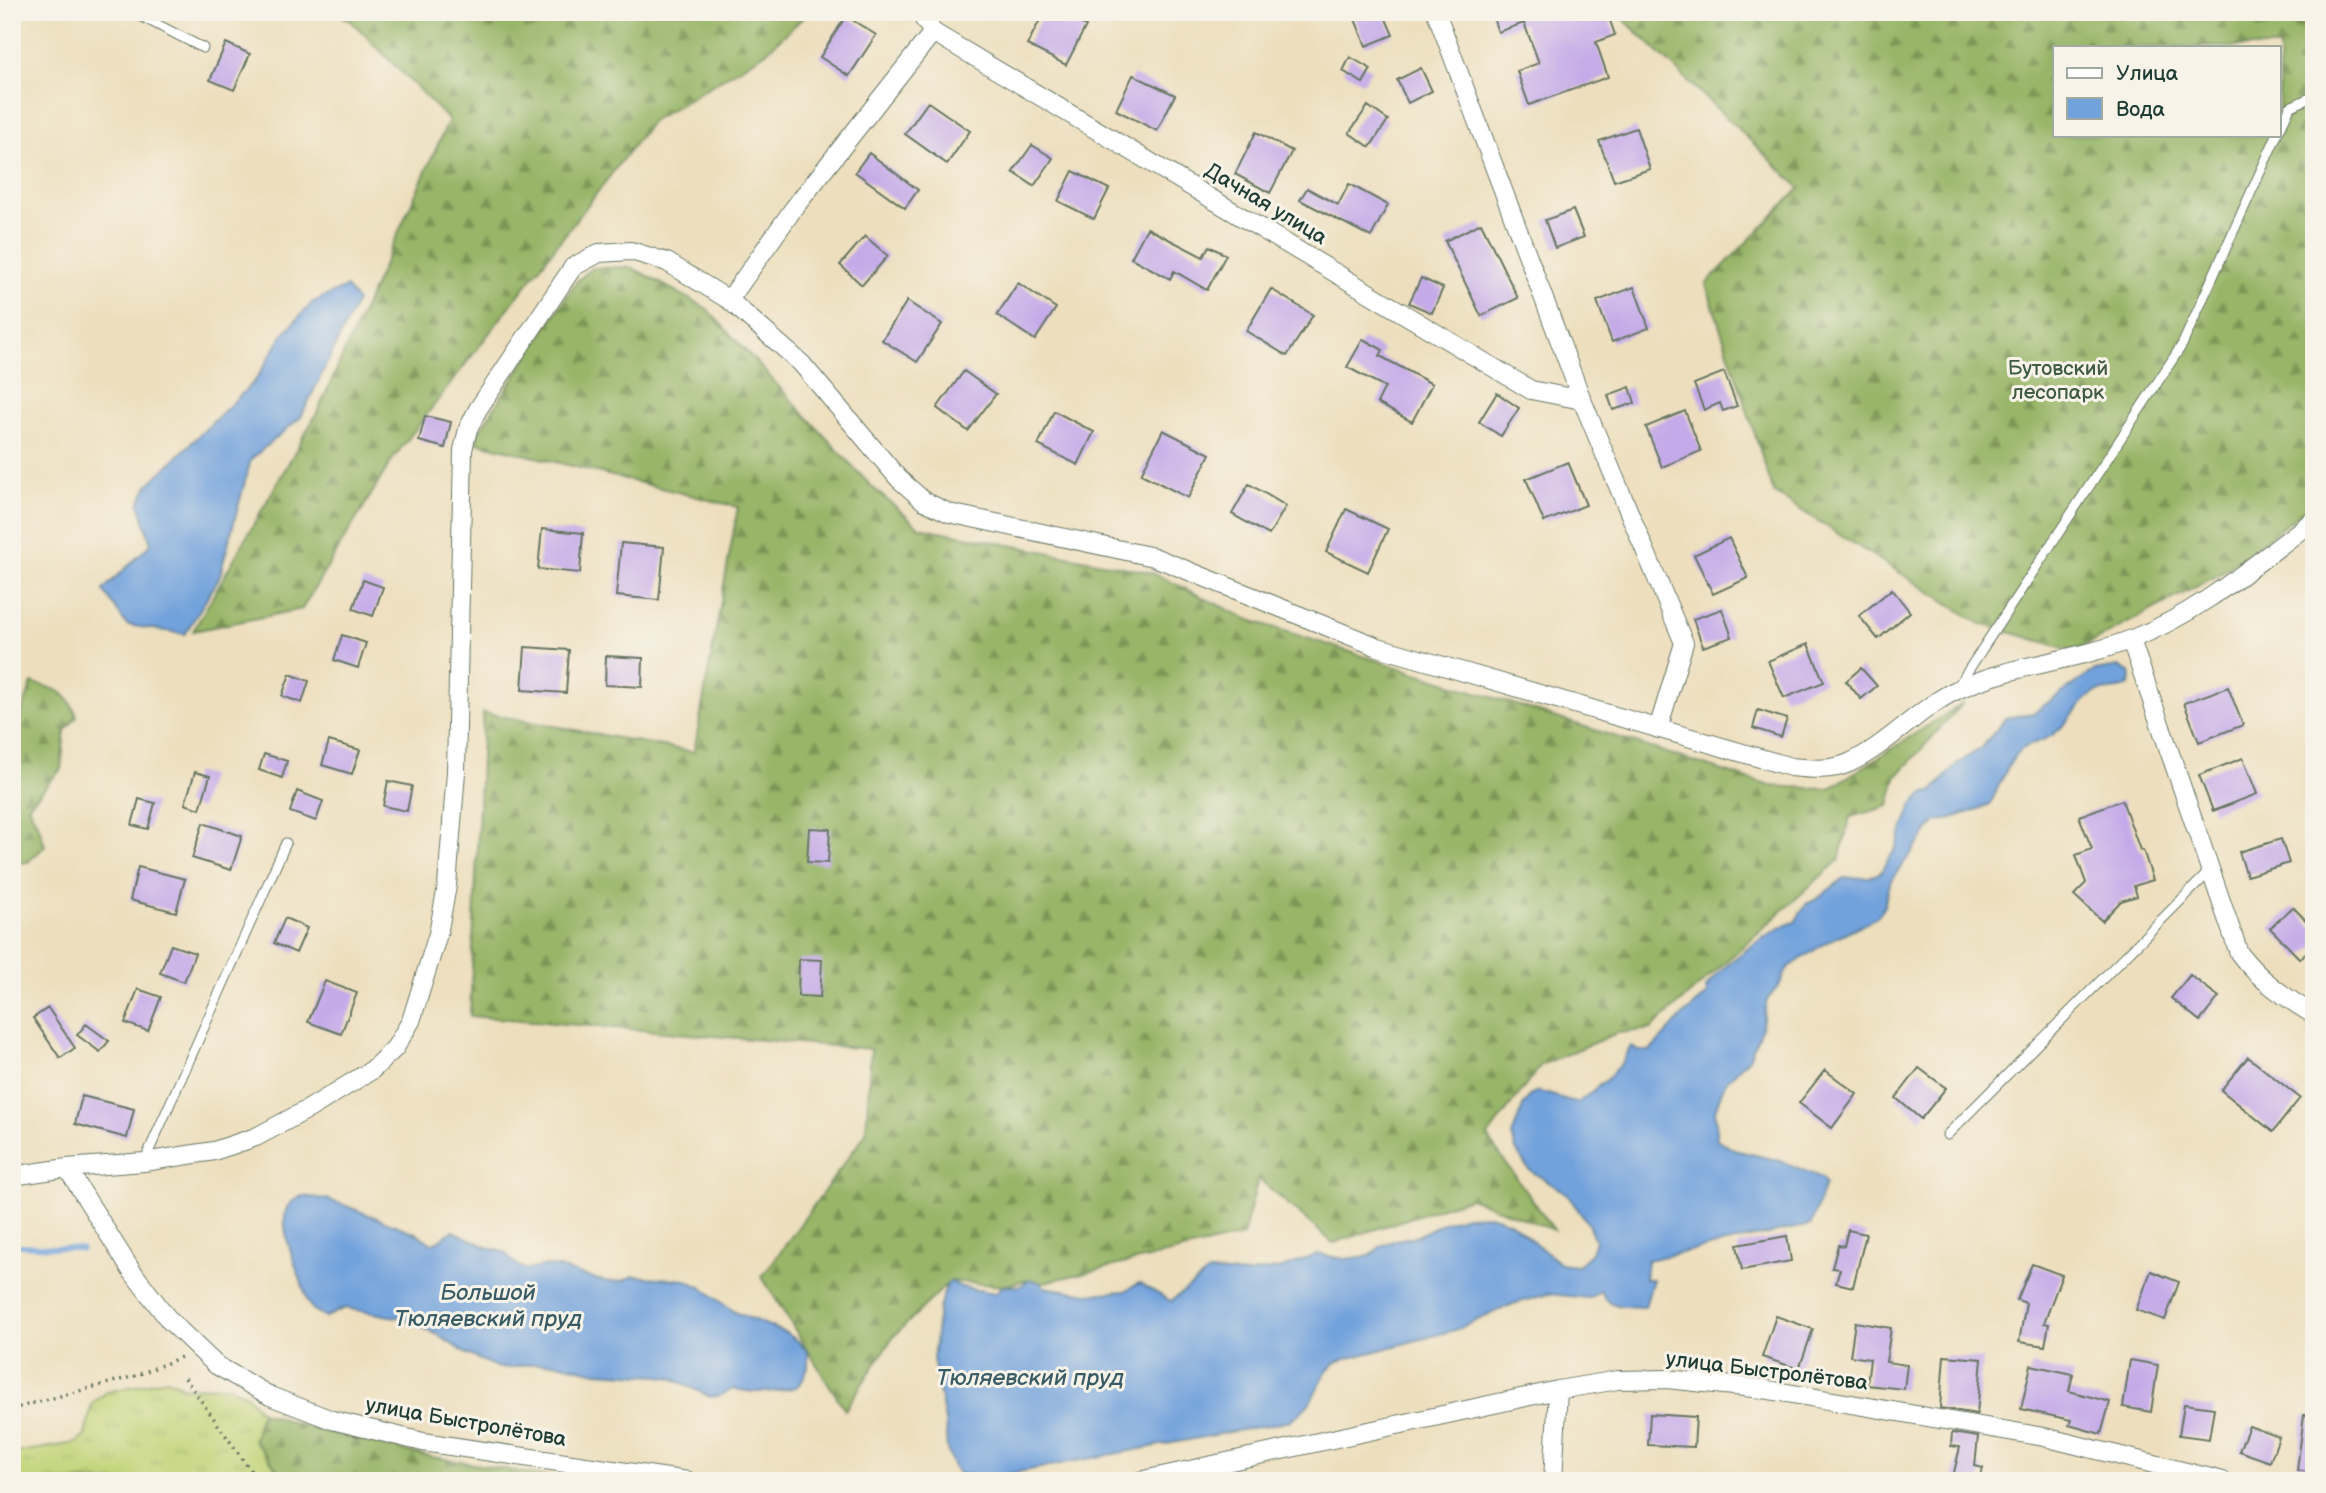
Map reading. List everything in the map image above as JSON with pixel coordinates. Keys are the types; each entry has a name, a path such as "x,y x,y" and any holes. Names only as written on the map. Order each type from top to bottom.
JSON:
{"street":[{"name":"Дачная улица","path":"919,12 933,32 1531,390 1582,400"},
{"path":"1436,12 1582,400 1684,643 1658,729"},
{"path":"729,300 794,208 933,32"},
{"path":"12,1176 67,1167 145,1162 214,1151 256,1137 372,1070 395,1048 411,1021 438,934 447,886 456,772 463,450 468,429 478,409 573,267 598,253 631,251 667,262 729,300 801,363 899,479 924,501 949,513 1154,557 1378,647 1791,767 1822,770 1848,764 1956,690 1989,677 2090,653 2131,640 2170,623 2209,598 2314,520"},
{"path":"2131,640 2239,953 2253,971 2283,996 2314,1015"},
{"name":"улица Быстролётова","path":"67,1167 131,1270 169,1320 216,1365 270,1396 332,1420 423,1442 688,1481"},
{"name":"улица Быстролётова","path":"1139,1481 1558,1390 1618,1380 1667,1379 1763,1389 2045,1437 2223,1481"},
{"path":"1553,1481 1558,1390"}],"lane":[{"path":"133,12 203,48"},
{"path":"2280,129 2290,107 2314,96"},
{"path":"1956,690 2182,345 2277,136"},
{"path":"145,1162 286,844"},
{"path":"1947,1135 2211,870"}],"path":[{"path":"12,1409 135,1377 200,1350"},
{"path":"185,1378 258,1481"}],"green space":[{"path":"335,12 809,12 765,53 652,121 392,460 302,609 193,631 317,413 449,120 351,21"},
{"name":"Бутовский лесопарк","path":"1616,12 2314,12 2314,503 2222,573 2075,651 1981,624 1774,493 1706,284 1800,188"},
{"path":"631,267 706,308 872,487 919,527 1153,573 1247,619 1770,786 1829,789 1963,703 1896,777 1889,806 1850,817 1839,860 1651,1029 1617,1033 1541,1065 1487,1137 1554,1230 1470,1198 1333,1243 1258,1178 1243,1236 1041,1283 1031,1279 1003,1286 950,1281 893,1337 845,1410 762,1277 866,1133 871,1049 470,1016 483,713 694,752 738,507 475,442 479,431 576,282 592,268"},
{"path":"32,683 60,692 69,701 77,716 65,731 61,769 28,806 45,846 28,862 12,863 12,720 19,720"},
{"path":"167,1379 185,1388 228,1386 247,1395 261,1412 254,1440 287,1481 12,1481 12,1453 76,1443 85,1436 92,1404 107,1392"},
{"path":"261,1412 307,1427 427,1456 572,1481 287,1481 254,1440"}],"water":[{"path":"346,287 357,301 301,417 251,459 219,578 185,634 127,625 103,590 151,544 139,503 148,485 255,381 284,333 313,302"},
{"name":"Тюляевский пруд","path":"2119,667 2130,672 2129,685 2093,694 2052,735 2022,749 2008,767 1990,805 1947,820 1936,821 1891,880 1884,906 1877,917 1825,943 1788,968 1767,1000 1761,1029 1749,1058 1726,1082 1722,1091 1715,1111 1717,1139 1734,1150 1781,1161 1822,1178 1825,1184 1811,1225 1647,1260 1645,1279 1653,1279 1645,1307 1613,1304 1601,1291 1589,1298 1548,1294 1513,1304 1455,1330 1339,1361 1325,1374 1308,1405 1289,1421 986,1478 960,1474 954,1468 947,1449 945,1421 933,1359 939,1308 950,1281 961,1287 995,1293 1003,1286 1020,1286 1031,1279 1044,1287 1089,1294 1125,1291 1139,1283 1171,1301 1209,1272 1247,1274 1282,1268 1318,1254 1344,1259 1370,1256 1381,1246 1417,1236 1443,1223 1466,1216 1490,1215 1510,1222 1560,1264 1577,1266 1591,1253 1595,1240 1588,1224 1567,1194 1528,1169 1516,1150 1512,1135 1523,1106 1531,1094 1538,1091 1578,1103 1607,1079 1623,1061 1631,1046 1638,1051 1649,1051 1707,994 1706,988 1722,970 1760,940 1795,922 1806,904 1844,878 1869,877 1880,873 1896,848 1912,805 1923,794 1933,791 1956,765 1982,747 2006,718 2033,713 2094,671"},
{"name":"Большой Тюляевский пруд","path":"302,1196 341,1204 418,1234 432,1244 453,1231 489,1248 505,1252 525,1269 557,1267 613,1282 633,1276 686,1280 701,1287 735,1312 786,1333 798,1341 808,1352 808,1367 796,1387 772,1392 733,1389 710,1397 672,1378 658,1376 597,1372 557,1363 496,1367 401,1318 345,1308 326,1317 312,1309 307,1301 288,1243 286,1210"}],"building":[{"path":"1044,12 1059,12 1086,26 1066,65 1027,45"},
{"path":"1352,12 1383,12 1393,35 1366,46"},
{"path":"1491,12 1607,12 1615,35 1596,42 1608,77 1529,105 1517,71 1539,63 1524,23 1498,32"},
{"path":"846,16 876,35 849,76 820,57"},
{"path":"226,43 250,54 234,90 210,80"},
{"path":"1350,57 1371,69 1363,83 1343,71"},
{"path":"1421,68 1432,91 1408,103 1397,80"},
{"path":"1133,75 1175,95 1157,131 1116,110"},
{"path":"928,102 970,131 947,164 905,134"},
{"path":"1368,106 1388,120 1370,147 1349,133"},
{"path":"1636,128 1650,169 1614,181 1599,141"},
{"path":"1256,132 1292,151 1270,193 1235,174"},
{"path":"1032,145 1053,158 1034,186 1013,172"},
{"path":"869,153 918,190 905,208 855,172"},
{"path":"1073,171 1109,189 1094,219 1058,201"},
{"path":"1349,184 1388,205 1371,237 1300,200 1307,188 1338,205"},
{"path":"1573,210 1584,237 1555,248 1545,220"},
{"path":"1481,223 1518,298 1481,316 1445,241"},
{"path":"1147,228 1203,257 1209,246 1226,255 1207,290 1174,271 1170,279 1131,258"},
{"path":"865,236 888,256 862,285 840,265"},
{"path":"1421,278 1443,288 1432,313 1409,303"},
{"path":"1018,283 1056,308 1035,340 997,315"},
{"path":"1634,287 1649,328 1612,342 1597,301"},
{"path":"1271,289 1313,315 1287,356 1246,331"},
{"path":"907,301 942,324 917,362 882,340"},
{"path":"1363,339 1383,350 1380,356 1432,384 1412,422 1377,403 1385,387 1347,367"},
{"path":"964,371 996,394 968,431 937,408"},
{"path":"1724,372 1737,406 1723,411 1720,403 1704,410 1694,384"},
{"path":"1630,387 1635,403 1613,410 1608,395"},
{"path":"1497,393 1519,408 1501,436 1479,422"},
{"path":"1054,411 1094,432 1078,465 1038,445"},
{"path":"1685,411 1701,451 1662,467 1646,427"},
{"path":"425,416 451,422 445,448 419,441"},
{"path":"1163,430 1210,454 1188,498 1141,474"},
{"path":"1568,462 1586,505 1544,522 1526,479"},
{"path":"1249,484 1286,506 1269,535 1232,514"},
{"path":"1346,509 1388,529 1368,572 1326,552"},
{"path":"542,529 583,533 580,573 538,569"},
{"path":"1729,538 1748,578 1713,594 1694,555"},
{"path":"621,543 664,547 659,600 616,596"},
{"path":"363,580 383,587 373,616 353,609"},
{"path":"1892,589 1910,612 1878,639 1859,616"},
{"path":"1722,609 1732,637 1703,647 1693,619"},
{"path":"342,635 366,643 358,668 334,660"},
{"path":"1808,644 1824,682 1784,698 1768,661"},
{"path":"525,647 569,650 566,693 522,690"},
{"path":"606,656 643,658 642,687 605,685"},
{"path":"1861,668 1877,686 1861,699 1846,681"},
{"path":"290,674 309,681 302,703 282,696"},
{"path":"2228,687 2243,725 2199,742 2184,703"},
{"path":"1758,710 1787,719 1781,737 1753,728"},
{"path":"329,741 360,750 352,774 322,765"},
{"path":"264,754 287,761 282,778 259,770"},
{"path":"2243,758 2257,794 2213,811 2199,775"},
{"path":"195,772 210,776 200,809 185,804"},
{"path":"388,781 412,786 407,811 383,806"},
{"path":"297,791 323,801 316,821 290,812"},
{"path":"139,799 155,803 148,829 132,825"},
{"path":"2122,800 2153,880 2134,886 2137,896 2121,901 2102,921 2074,895 2086,883 2076,855 2092,849 2079,816"},
{"path":"203,823 242,836 231,870 192,858"},
{"path":"809,828 830,829 828,863 807,862"},
{"path":"2281,839 2289,863 2247,876 2239,852"},
{"path":"138,867 185,879 176,912 130,900"},
{"path":"2293,907 2314,929 2314,946 2300,959 2270,928"},
{"path":"285,918 307,928 296,953 274,943"},
{"path":"171,945 195,953 184,982 160,973"},
{"path":"799,959 822,960 820,997 798,996"},
{"path":"2190,975 2219,997 2200,1021 2171,998"},
{"path":"325,981 357,993 341,1034 308,1022"},
{"path":"138,989 161,997 148,1031 125,1023"},
{"path":"48,1008 75,1048 60,1058 33,1018"},
{"path":"86,1024 109,1041 100,1052 77,1035"},
{"path":"2248,1057 2300,1098 2273,1132 2221,1090"},
{"path":"1919,1068 1946,1088 1921,1119 1896,1098"},
{"path":"1825,1070 1857,1094 1832,1128 1799,1103"},
{"path":"82,1096 134,1109 127,1138 75,1124"},
{"path":"1848,1230 1866,1234 1853,1287 1836,1283 1840,1269 1832,1268 1838,1245 1844,1246"},
{"path":"1787,1236 1791,1261 1742,1270 1737,1245"},
{"path":"2032,1264 2062,1275 2044,1323 2049,1324 2045,1346 2019,1342 2026,1303 2017,1300"},
{"path":"2151,1271 2179,1282 2165,1320 2136,1310"},
{"path":"1776,1316 1813,1329 1799,1369 1762,1357"},
{"path":"1855,1322 1891,1328 1886,1362 1907,1365 1904,1389 1867,1385 1870,1359 1850,1356"},
{"path":"1944,1356 1982,1359 1977,1414 1940,1408"},
{"path":"2130,1360 2158,1365 2151,1412 2123,1407"},
{"path":"2031,1365 2073,1374 2069,1391 2110,1402 2101,1434 2069,1425 2071,1420 2021,1409"},
{"path":"2184,1404 2214,1408 2209,1439 2179,1435"},
{"path":"1650,1414 1696,1417 1694,1447 1648,1445"},
{"path":"2304,1415 2314,1416 2314,1473 2297,1470"},
{"path":"2249,1426 2279,1437 2270,1462 2239,1451"},
{"path":"1952,1433 1978,1437 1975,1466 1983,1468 1980,1481 1952,1481 1960,1447 1951,1446"}],"waterway":[{"path":"12,1245 82,1249"}]}
